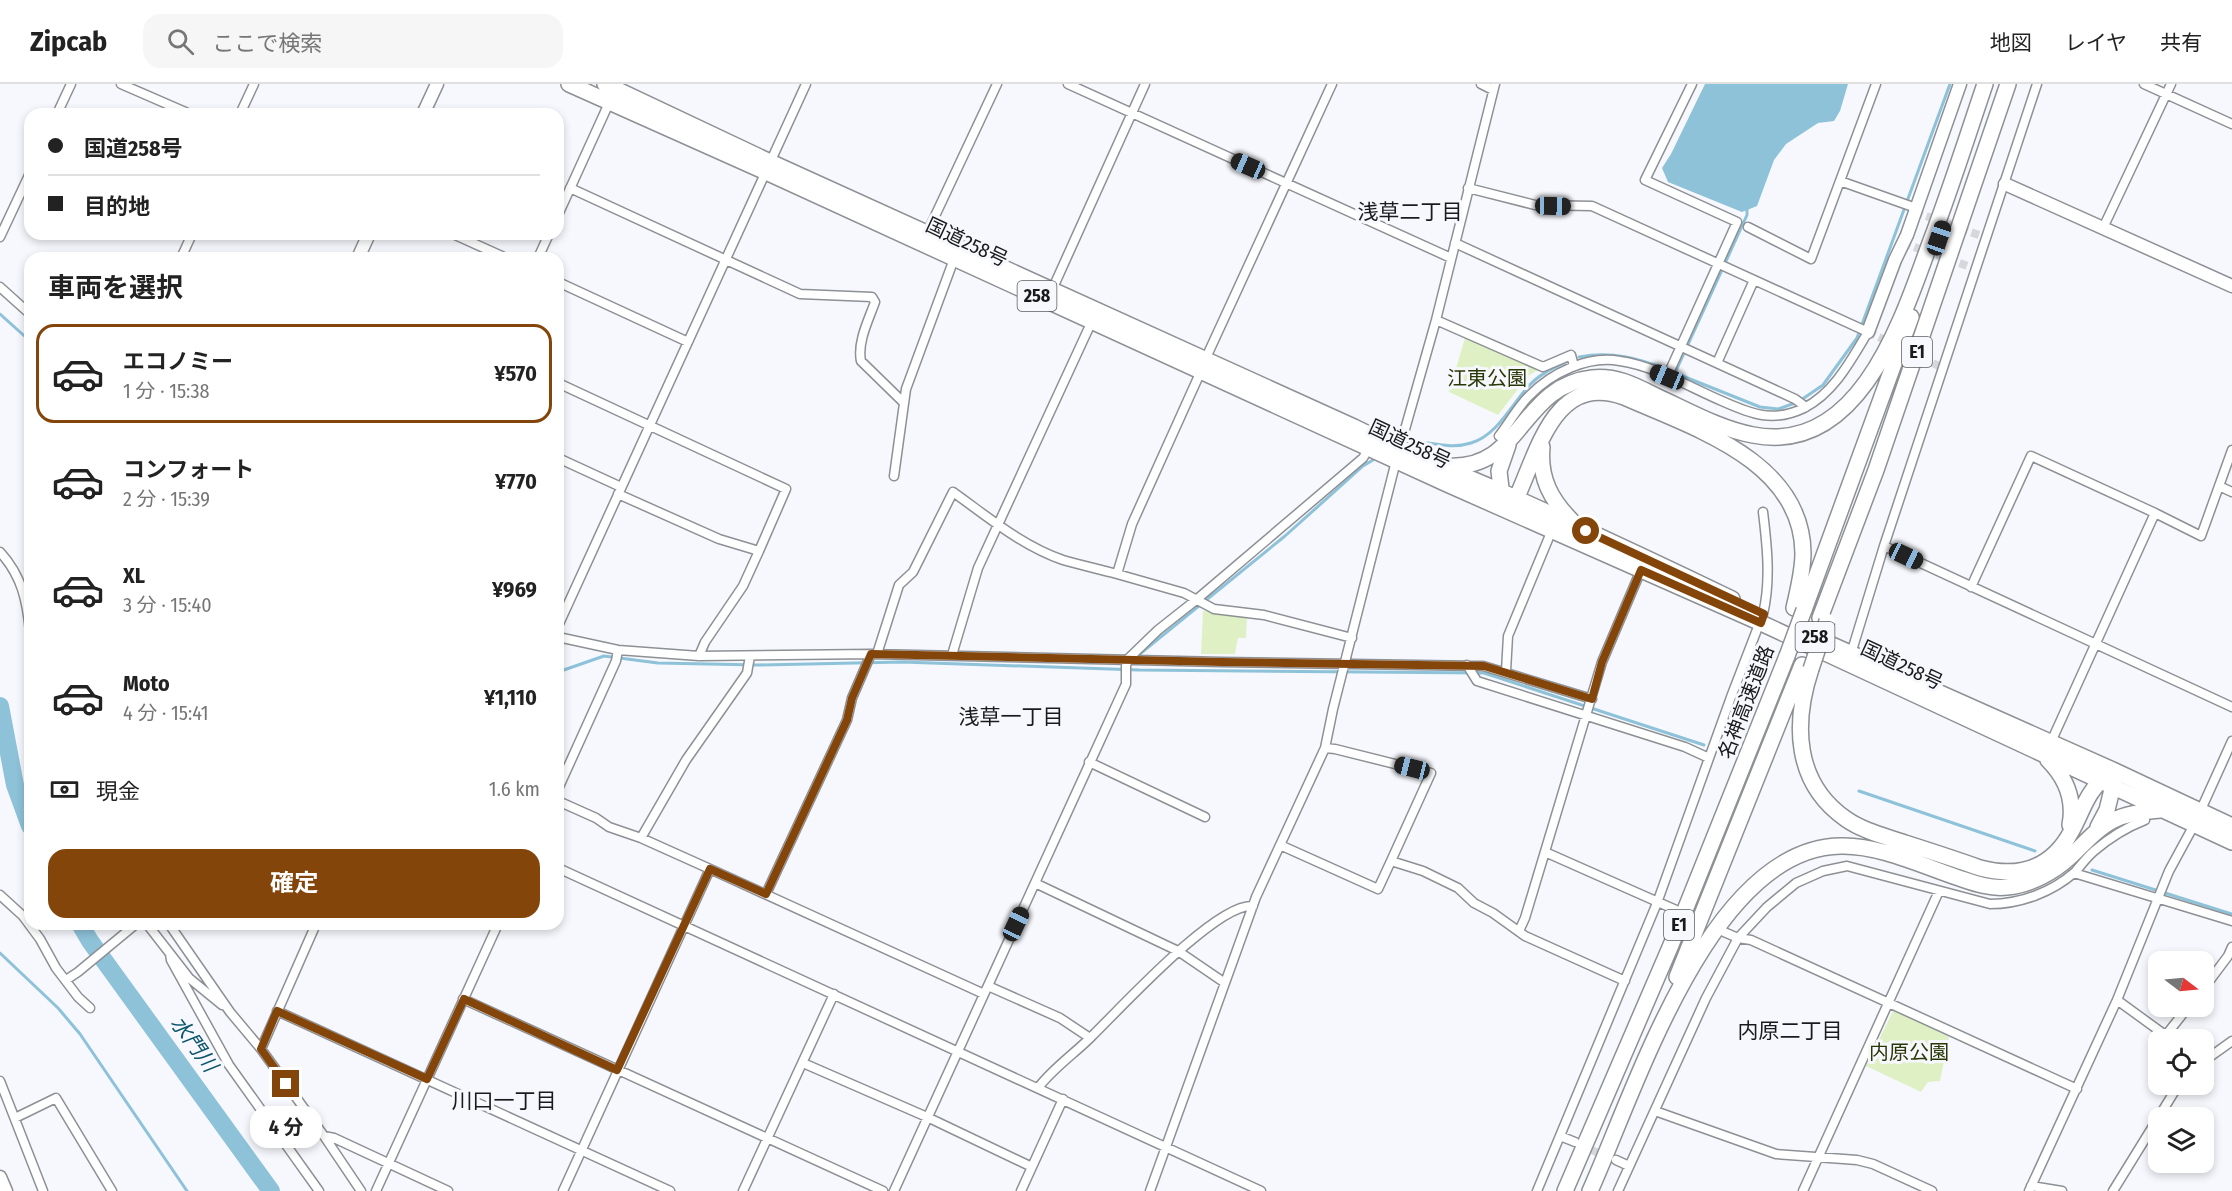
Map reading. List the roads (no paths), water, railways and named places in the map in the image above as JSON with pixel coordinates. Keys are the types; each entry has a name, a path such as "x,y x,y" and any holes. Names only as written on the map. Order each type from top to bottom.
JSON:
{"highway":[{"name":"国道258号","path":"569,84 611,90 954,259 1092,321 1354,427 1398,455 1510,504 1586,531 1762,618 2046,748 2115,771 2197,818 2232,842"},
{"path":"1438,465 1462,466 1485,461 1494,455 1506,436 1549,395 1576,381 1604,377 1630,383 1713,422 1750,435 1780,438 1824,424 1861,389 1894,336 1935,230 1985,84"},
{"name":"E1","path":"1565,1191 1727,808 1749,735 1783,654 1886,388 1990,84"},
{"name":"名神高速道路","path":"1585,1191 1806,667 2008,84"},
{"name":"国道258号","path":"768,167 927,233 1052,290 1369,448 1438,465 1501,492 1510,504 1552,530 1641,570 1762,618"},
{"path":"1510,504 1547,426 1561,409 1590,392 1612,392 1709,435 1747,457 1776,481 1797,520 1803,552 1799,609"},
{"path":"1547,426 1541,456 1548,491 1563,512 1586,531"},
{"path":"1501,492 1499,478 1506,436"},
{"path":"1806,667 1800,718 1800,744 1804,759 1825,800 1845,819 1872,832 1994,872 2008,873 2031,869 2051,858 2065,842 2086,800 2106,784 2115,771"},
{"name":"国道258号","path":"2046,748 2106,784 2163,810 2232,826"},
{"path":"2046,748 2070,795 2071,822 2065,842"},
{"path":"2094,833 2107,810 2106,784"},
{"path":"1590,1191 1654,1044 1692,966 1731,908 1775,867 1807,851 1824,847 1857,846 1982,886 2003,888 2024,884 2048,873 2069,858 2094,833 2123,816 2163,810"}],"street":[{"path":"60,108 71,84"},
{"path":"121,84 176,108"},
{"path":"243,108 254,84"},
{"path":"426,108 437,84"},
{"path":"564,613 806,84"},
{"path":"927,233 997,84"},
{"path":"1068,84 1451,258"},
{"path":"1052,290 1145,84"},
{"path":"1117,574 1132,524 1332,84"},
{"path":"1150,1191 1253,906 1325,748 1398,455 1436,320 1494,87 1481,84"},
{"path":"1669,373 1684,348 1722,265 1737,222 1646,180 1692,84"},
{"path":"1748,227 1812,259 1876,84"},
{"path":"1506,436 1528,396 1547,380 1574,366 1603,360 1619,360 1669,373 1759,416 1784,416 1801,403 1827,391 1846,368 1863,330 1909,206 1960,84"},
{"path":"1849,658 2037,84"},
{"path":"2144,84 2232,124"},
{"path":"2103,228 2171,84"},
{"path":"564,202 611,90"},
{"path":"1840,181 1909,206"},
{"path":"2005,184 2232,286"},
{"path":"0,237 24,186"},
{"path":"570,188 800,294 872,297 875,302 859,354 861,361 903,402"},
{"path":"1468,188 1535,205 1592,206 1863,330"},
{"path":"466,240 493,252"},
{"path":"1455,243 1801,403"},
{"path":"894,476 903,422 903,402 954,259"},
{"path":"1717,363 1754,280"},
{"path":"564,285 688,342"},
{"path":"0,287 24,309"},
{"path":"1436,320 1544,367 1571,355 1574,366"},
{"path":"952,655 978,568 1000,525 1092,321"},
{"path":"564,386 786,489 743,586 705,642 699,656"},
{"path":"894,1191 1126,684 1126,666 1158,630 1200,603 1363,458 1369,448"},
{"path":"1971,587 2031,456 2201,536 2232,450"},
{"path":"564,461 719,539 759,551"},
{"path":"2219,486 2232,492"},
{"path":"766,894 847,720 852,698 871,658 899,585 913,572 953,492 1016,537 1063,560 1184,593 1214,609 1264,615 1352,638"},
{"path":"1537,1191 1657,903 1762,618 1766,603 1767,548 1763,512"},
{"path":"2046,748 2155,513"},
{"path":"1506,671 1508,636 1552,530"},
{"path":"1884,546 2232,707"},
{"path":"0,552 21,582 24,592"},
{"path":"1519,931 1525,918 1602,662 1641,570"},
{"path":"564,639 618,655 699,656 749,661 952,655 1126,666 1470,670 1484,666 1506,671 1709,758"},
{"path":"564,776 618,655"},
{"path":"641,838 686,760 749,661"},
{"path":"1470,670 1477,681 1589,707"},
{"path":"2062,1191 2030,1189 2117,1000 2169,871 2197,818 2232,741"},
{"path":"1280,845 1378,889 1431,773 1325,748"},
{"path":"1089,762 1204,817"},
{"path":"564,804 596,818 609,827 641,838 986,990 1060,1017 1090,1038"},
{"path":"1618,1191 1706,998 1738,938 1767,907 1796,883 1823,871 1847,866 1990,904 2008,904 2047,891 2074,873 2094,851 2133,824 2145,820"},
{"path":"1545,852 1676,910"},
{"path":"1391,861 1458,888 1474,903 1493,913 1525,936 1625,981"},
{"path":"563,1191 710,869"},
{"path":"564,871 1261,1191"},
{"path":"2074,873 2159,894 2232,921"},
{"path":"1035,883 1178,951 1225,983"},
{"path":"1803,1191 1939,891"},
{"path":"0,895 24,917"},
{"path":"1038,1088 1178,951 1228,913 1245,905 1253,906"},
{"path":"33,930 56,968 78,997 90,1008"},
{"path":"66,980 129,930"},
{"path":"152,930 189,978 230,1012"},
{"path":"173,930 230,1012 261,1049 324,1136 361,1191"},
{"path":"261,1049 313,930"},
{"path":"376,1191 494,930"},
{"path":"1724,932 1751,940 2077,1089"},
{"path":"2214,975 2232,947"},
{"path":"170,954 171,960 229,1065 319,1191"},
{"path":"743,1191 834,994"},
{"path":"464,999 883,1191"},
{"path":"2117,1000 2158,1029"},
{"path":"277,1011 670,1191"},
{"path":"2214,1054 2232,1041"},
{"path":"802,1063 927,1117 1032,1167"},
{"path":"0,1080 43,1191"},
{"path":"2113,1191 2172,1095"},
{"path":"15,1118 57,1098 112,1191"},
{"path":"1022,1191 1063,1099"},
{"path":"1655,1111 1776,1154 1857,1160 1873,1164 1932,1191"},
{"path":"324,1136 448,1191"},
{"path":"1560,1136 1575,1142"},
{"path":"1616,1160 1629,1166"},
{"path":"0,1178 6,1191"}],"water":[{"path":"1705,84 1848,84 1840,111 1834,121 1818,123 1786,144 1774,160 1757,206 1742,212 1668,182 1662,168"}],"waterway":[{"path":"1801,400 1823,385 1857,338 1950,84"},
{"path":"1747,205 1747,215 1675,373 1760,407 1778,409 1795,403"},
{"path":"0,314 24,336"},
{"path":"1579,357 1614,355 1646,362 1668,370"},
{"path":"1415,443 1455,446 1480,439 1502,420 1536,379 1566,362"},
{"path":"1141,653 1285,536 1363,466 1373,460"},
{"path":"564,670 604,656 658,663 758,665 902,662 1139,670 1484,673 1704,745"},
{"name":"水門川","path":"0,706 15,785 24,810"},
{"path":"1859,791 2035,851"},
{"path":"2092,870 2232,914"},
{"name":"水門川","path":"84,930 271,1191"},
{"path":"0,953 58,1008 80,1034 187,1191"}],"tunnel":[{"path":"1915,212 1987,238"},
{"path":"1903,243 1976,269"},
{"path":"1868,332 1943,368"},
{"path":"1581,1145 1607,1157"}],"district":[{"name":"浅草二丁目","path":"1410,212"},
{"name":"浅草一丁目","path":"1011,717"},
{"name":"内原二丁目","path":"1790,1031"},
{"name":"川口一丁目","path":"504,1101"}],"park label":[{"name":"江東公園","path":"1487,378"},
{"name":"内原公園","path":"1909,1052"}]}
